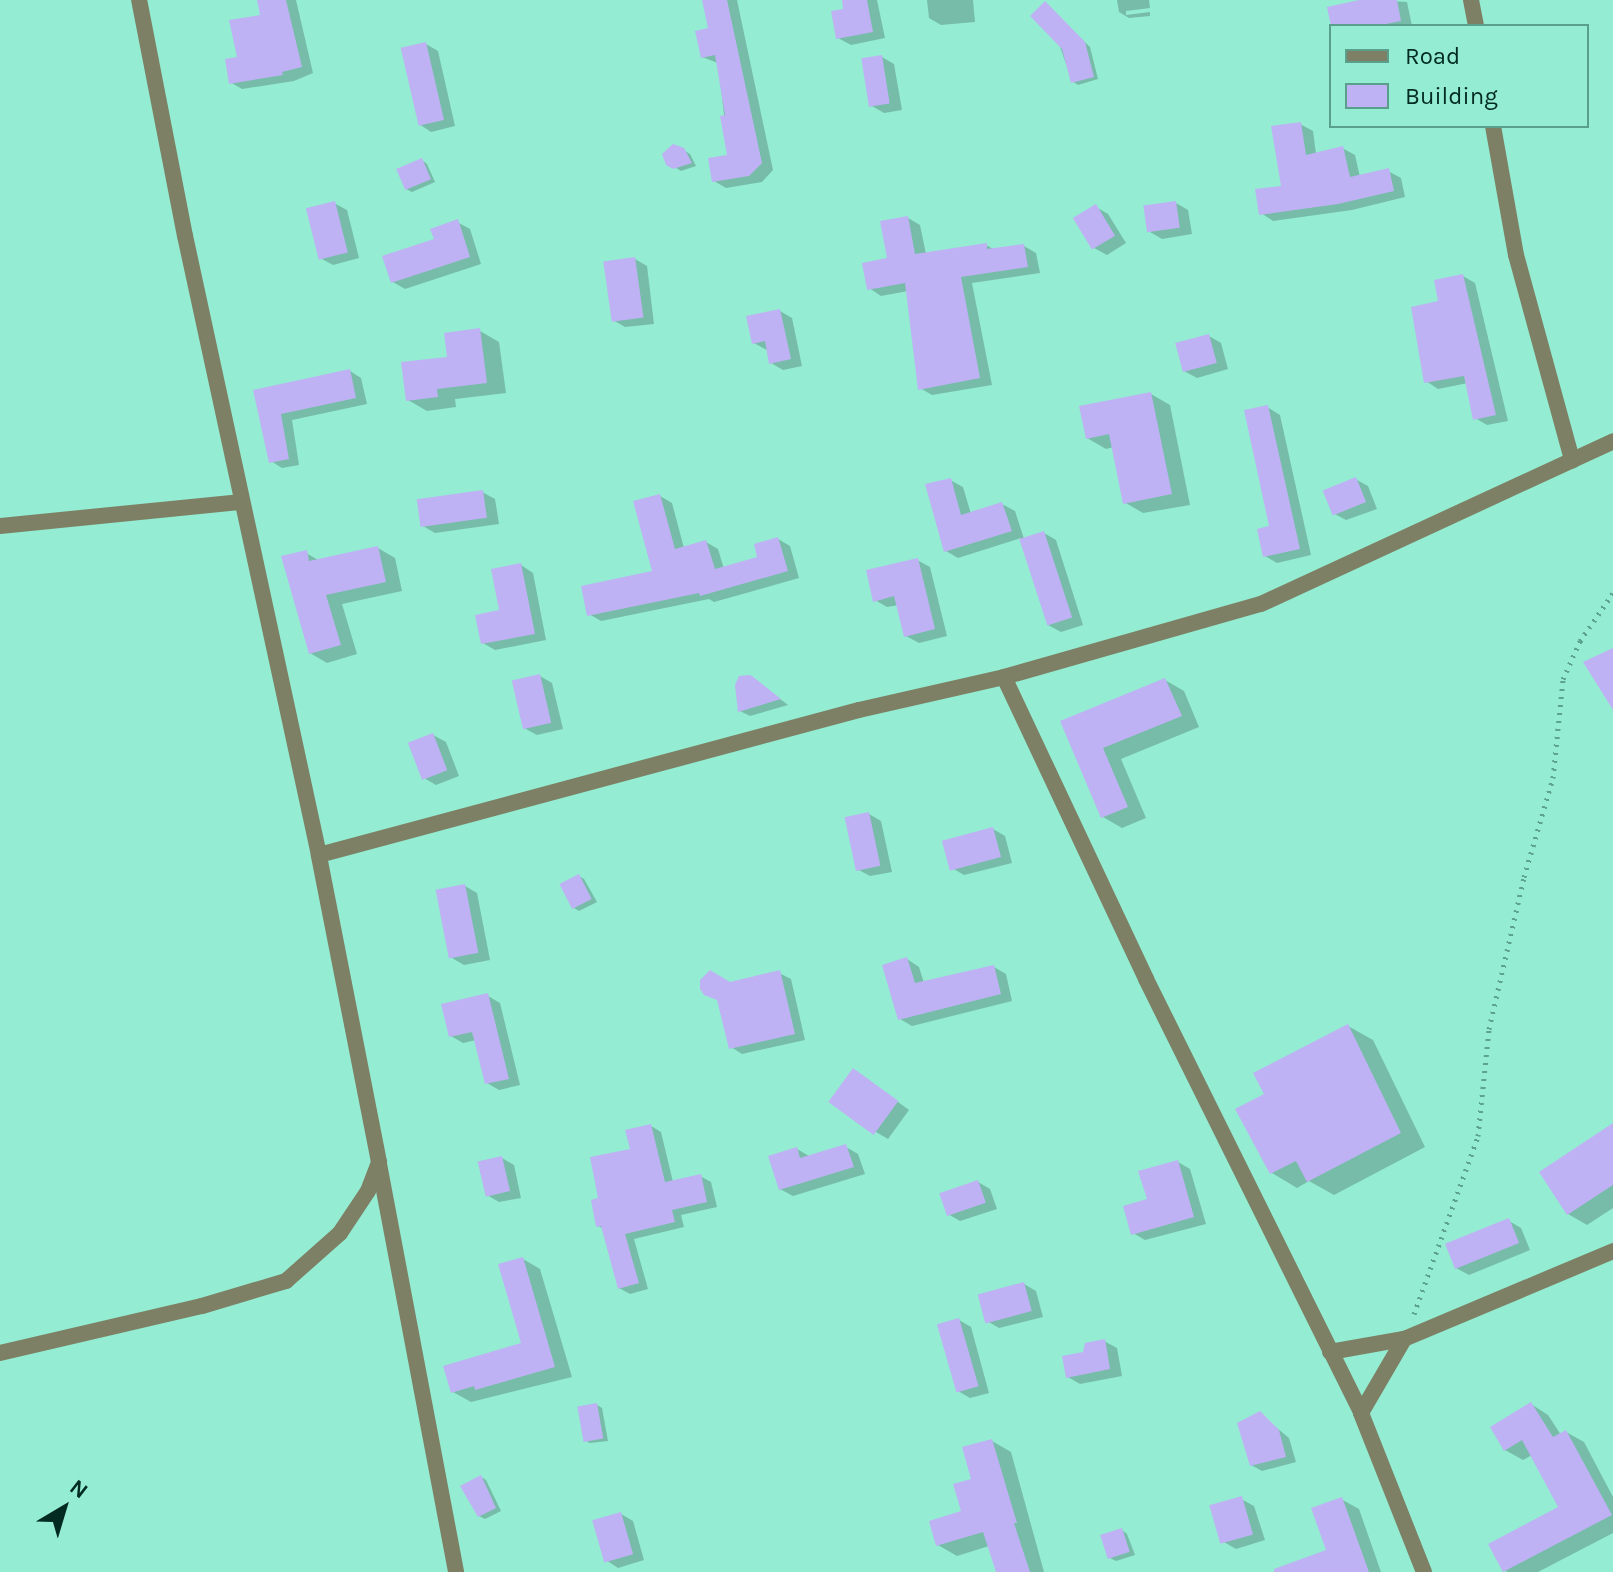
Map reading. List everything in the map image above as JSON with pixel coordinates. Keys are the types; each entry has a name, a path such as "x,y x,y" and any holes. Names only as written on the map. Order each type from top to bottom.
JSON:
{"street":[{"path":"139,0 242,502 319,855 456,1572"},
{"path":"1471,0 1476,24"},
{"path":"1493,128 1516,255 1572,460"},
{"path":"319,855 859,710 1004,677 1261,604 1613,441"},
{"path":"0,526 242,502"},
{"path":"1004,677 1146,979 1361,1413 1424,1572"},
{"path":"0,1353 202,1306 286,1281 340,1233 368,1191 379,1162"},
{"path":"1330,1352 1404,1339 1613,1251"},
{"path":"1361,1413 1404,1339"}],"path":[{"path":"1404,1339 1478,1136 1489,1029 1524,877 1553,778 1563,679 1580,641 1613,593"}],"building":[{"path":"257,0 286,0 302,67 282,72 283,75 229,84 225,59 237,57 229,20 260,15"},
{"path":"702,0 727,0 762,163 749,176 712,182 708,158 727,155 720,116 725,115 715,55 701,58 695,31 708,28"},
{"path":"842,0 867,0 873,32 836,39 831,11 843,9"},
{"path":"1359,0 1397,0 1401,21 1331,24 1327,7"},
{"path":"1045,1 1085,42 1094,77 1071,83 1062,49 1030,16"},
{"path":"426,42 444,120 419,126 401,48"},
{"path":"882,55 890,103 869,107 861,58"},
{"path":"1301,122 1306,155 1343,146 1350,177 1389,168 1394,191 1338,204 1259,215 1255,189 1281,186 1271,126"},
{"path":"673,144 684,148 692,163 673,169 666,165 662,154"},
{"path":"422,158 431,179 405,190 396,169"},
{"path":"335,201 348,252 319,260 306,208"},
{"path":"1176,201 1180,228 1147,232 1143,206"},
{"path":"1096,204 1115,236 1092,250 1073,218"},
{"path":"908,216 915,254 987,243 987,249 1024,244 1028,267 961,277 980,378 918,390 905,283 867,290 862,263 887,258 880,221"},
{"path":"458,219 470,257 391,283 382,256 434,239 430,229"},
{"path":"635,257 643,317 612,322 603,261"},
{"path":"1463,274 1496,415 1473,420 1464,376 1424,383 1411,307 1438,301 1434,280"},
{"path":"780,309 791,359 769,364 765,341 752,344 746,316"},
{"path":"480,328 487,383 437,389 438,397 406,401 401,362 447,357 444,333"},
{"path":"1209,334 1217,363 1183,372 1175,343"},
{"path":"350,369 356,398 281,414 289,459 269,463 253,390"},
{"path":"1151,392 1172,494 1123,504 1109,434 1086,439 1079,406"},
{"path":"1268,405 1300,549 1263,557 1257,529 1269,526 1244,410"},
{"path":"1356,477 1366,502 1333,516 1323,490"},
{"path":"951,478 961,515 1002,502 1012,531 944,552 925,484"},
{"path":"483,490 487,518 421,527 417,499"},
{"path":"660,494 675,549 706,540 715,569 757,557 754,544 778,537 788,571 700,596 699,593 587,616 581,586 652,571 633,501"},
{"path":"1044,531 1072,618 1047,626 1019,539"},
{"path":"378,546 386,582 326,595 341,645 309,654 281,556 307,550 309,561"},
{"path":"918,558 935,629 904,637 894,596 873,602 866,570"},
{"path":"521,563 535,634 481,644 475,615 499,610 491,569"},
{"path":"1613,648 1613,710 1583,662"},
{"path":"540,674 551,723 523,729 512,681"},
{"path":"749,675 781,699 738,712 735,685 739,676"},
{"path":"1165,678 1182,716 1103,748 1128,807 1101,818 1060,721"},
{"path":"433,733 447,770 422,780 408,743"},
{"path":"869,812 880,866 856,871 845,817"},
{"path":"993,827 1001,857 950,871 942,841"},
{"path":"579,874 592,899 572,909 559,884"},
{"path":"465,884 478,953 449,958 436,890"},
{"path":"907,957 915,983 994,965 1001,994 898,1020 882,965"},
{"path":"710,970 730,982 780,970 795,1034 729,1049 717,1000 704,995 700,989 700,980"},
{"path":"488,993 509,1079 485,1084 472,1032 449,1037 441,1004"},
{"path":"1348,1024 1401,1133 1307,1182 1296,1161 1270,1174 1235,1109 1264,1094 1253,1073"},
{"path":"853,1068 898,1101 874,1135 828,1102"},
{"path":"1613,1123 1613,1185 1567,1215 1539,1172"},
{"path":"651,1124 665,1182 701,1174 707,1202 672,1210 675,1222 625,1234 639,1283 618,1289 601,1226 596,1227 591,1200 598,1198 590,1157 630,1149 625,1130"},
{"path":"846,1144 854,1167 779,1190 768,1156 797,1147 800,1158"},
{"path":"502,1156 510,1191 486,1197 478,1162"},
{"path":"1178,1160 1194,1217 1131,1235 1123,1206 1147,1199 1138,1171"},
{"path":"978,1180 986,1203 947,1216 939,1193"},
{"path":"1509,1218 1519,1243 1455,1269 1445,1244"},
{"path":"523,1257 555,1367 475,1390 474,1386 451,1393 443,1366 521,1343 498,1264"},
{"path":"1024,1282 1032,1311 985,1323 978,1294"},
{"path":"959,1318 979,1386 956,1393 937,1324"},
{"path":"1105,1339 1110,1369 1066,1378 1062,1356 1083,1352 1085,1343"},
{"path":"1531,1402 1553,1437 1566,1430 1612,1515 1503,1572 1488,1544 1558,1507 1522,1440 1504,1451 1490,1427"},
{"path":"597,1403 603,1438 584,1442 577,1406"},
{"path":"1260,1411 1279,1430 1286,1457 1250,1466 1237,1423"},
{"path":"992,1439 1030,1572 996,1572 983,1532 936,1546 929,1521 961,1511 953,1484 971,1479 962,1447"},
{"path":"481,1475 496,1508 478,1517 460,1486"},
{"path":"1242,1496 1253,1534 1220,1544 1209,1505"},
{"path":"1342,1497 1369,1572 1274,1572 1274,1569 1326,1550 1311,1508"},
{"path":"621,1512 633,1554 604,1563 592,1520"},
{"path":"1122,1528 1130,1552 1108,1559 1100,1535"}]}
